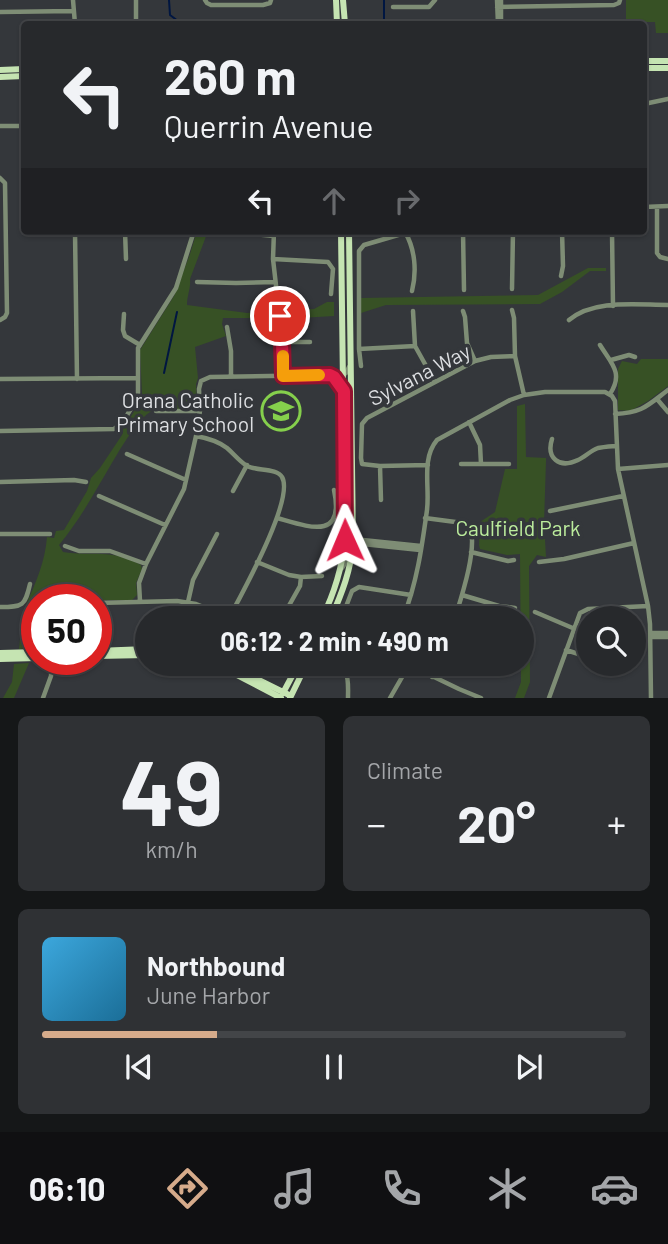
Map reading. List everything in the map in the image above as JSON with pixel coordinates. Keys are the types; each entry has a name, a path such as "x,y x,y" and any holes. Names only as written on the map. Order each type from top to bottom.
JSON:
{"main road":[{"path":"336,0 337,21"},
{"path":"343,0 345,21"},
{"path":"647,61 668,61"},
{"path":"647,68 668,68"},
{"path":"0,70 21,69"},
{"path":"0,77 21,76"},
{"path":"328,606 342,568 345,540 341,235"},
{"path":"336,606 352,557 349,235"},
{"path":"332,376 344,391"},
{"path":"0,653 21,652"},
{"path":"112,653 135,652"},
{"path":"0,659 21,658"},
{"path":"242,676 285,696"},
{"path":"249,676 285,696"},
{"path":"285,696 293,676"},
{"path":"285,696 298,676"}],"street":[{"path":"73,0 73,21"},
{"path":"136,0 136,21"},
{"path":"205,0 211,5 263,5 271,0"},
{"path":"393,7 429,7 435,0"},
{"path":"499,0 499,21"},
{"path":"499,7 560,3 614,5 619,4 620,0"},
{"path":"0,12 73,13"},
{"path":"647,103 668,99"},
{"path":"0,126 21,126"},
{"path":"0,178 5,183 7,313 2,318"},
{"path":"647,206 668,206"},
{"path":"657,207 658,256 668,259"},
{"path":"75,235 77,379"},
{"path":"125,235 126,259"},
{"path":"0,431 114,429 123,422 136,400 139,345 176,288 193,235"},
{"path":"273,235 283,376"},
{"path":"361,366 359,251 364,245 396,235"},
{"path":"406,235 414,251 412,291"},
{"path":"463,235 464,290"},
{"path":"512,289 513,235"},
{"path":"561,276 562,235"},
{"path":"611,235 613,306"},
{"path":"273,259 328,262 332,268 331,294"},
{"path":"197,282 275,282"},
{"path":"569,320 586,310 613,306 668,305"},
{"path":"512,310 515,356 524,395"},
{"path":"413,311 415,346 435,383"},
{"path":"463,311 467,343 475,361"},
{"path":"124,314 125,336 139,345"},
{"path":"227,327 231,376"},
{"path":"282,342 310,342"},
{"path":"600,345 615,367 616,380 610,394"},
{"path":"359,349 415,346"},
{"path":"611,360 629,355 635,357"},
{"name":"Sylvana Way","path":"380,466 361,463 362,424 367,418 475,361 515,356"},
{"path":"343,375 351,365"},
{"path":"140,601 139,583 146,564 180,498 186,480 200,411 201,382 210,377 332,376 339,373 351,384"},
{"path":"0,379 137,378"},
{"path":"615,414 642,410 668,390"},
{"path":"407,606 421,548 428,494 428,465 431,449 437,440 524,395 545,391 601,391 610,394 615,401 618,469 648,606 651,698"},
{"path":"657,399 668,412"},
{"path":"156,411 200,411"},
{"path":"469,422 480,445 481,464"},
{"path":"196,436 224,446 247,466 262,471 276,471 282,477 284,492 269,539 235,606"},
{"path":"552,439 550,453 554,460 561,463 573,462 599,448 615,446"},
{"path":"127,454 186,480"},
{"path":"461,464 509,464"},
{"path":"381,500 380,466 428,465"},
{"path":"618,469 668,465"},
{"path":"233,491 247,466"},
{"path":"0,482 86,482"},
{"path":"276,518 304,526 329,525 336,513 334,490"},
{"path":"99,496 165,525"},
{"path":"550,511 623,496"},
{"path":"425,518 466,524 471,530 471,552 459,606"},
{"path":"345,527 352,541"},
{"path":"0,534 50,534"},
{"path":"188,602 193,580 217,534"},
{"path":"352,541 421,548"},
{"path":"342,568 352,541"},
{"path":"539,562 634,543"},
{"path":"65,546 79,551 110,551 146,564"},
{"path":"471,552 514,560"},
{"path":"257,562 279,572 301,577 322,576"},
{"path":"289,606 300,586 301,577"},
{"path":"346,606 352,591 359,587 411,595"},
{"path":"462,595 499,606"},
{"path":"112,602 188,602 202,606"},
{"path":"0,607 21,606"},
{"path":"549,698 580,613 589,609 648,606"},
{"path":"535,612 575,629"},
{"path":"650,635 668,635"},
{"path":"566,650 576,653"},
{"path":"43,698 51,675"},
{"path":"346,676 348,698"},
{"path":"390,698 401,676"},
{"path":"432,677 481,698"}],"green space":[{"path":"626,0 668,0 668,33 656,33 655,22 626,21"},
{"path":"196,235 206,235 190,279 187,305 247,313 272,311 273,318 223,318 226,336 195,347 198,378 195,410 154,410 147,414 116,455 80,516 59,545 63,552 120,556 141,565 136,583 137,595 132,600 112,600 112,584 35,584 47,537 54,538 56,531 64,530 87,491 91,478 122,435 121,429 138,403 142,394 140,350 174,296"},
{"path":"588,268 606,268 606,271 590,271 562,292 540,304 386,305 361,313 361,298 538,295"},
{"path":"327,302 334,302 334,316 283,319 282,311 314,309"},
{"path":"641,359 668,359 668,386 630,411 618,410 618,369 622,361 637,364"},
{"name":"Caulfield Park","path":"525,404 526,457 546,458 546,557 537,555 529,566 529,606 520,606 520,554 507,555 480,549 479,545 480,522 495,512 505,469 517,469 517,406"},
{"path":"14,664 21,664 21,675 24,675 14,698 3,698 12,682"},
{"name":"Caulfield Park","path":"521,676 530,676 524,698 515,698"}],"waterway":[{"path":"169,0 170,15 178,21"},
{"path":"384,0 384,21"},
{"path":"164,373 177,312"}],"slow traffic":[{"path":"283,356 283,376 319,375"}],"place":[{"name":"Orana Catholic Primary School","path":"281,411"}],"route":[{"path":"280,316 283,376 330,375 344,391 345,540"}]}
